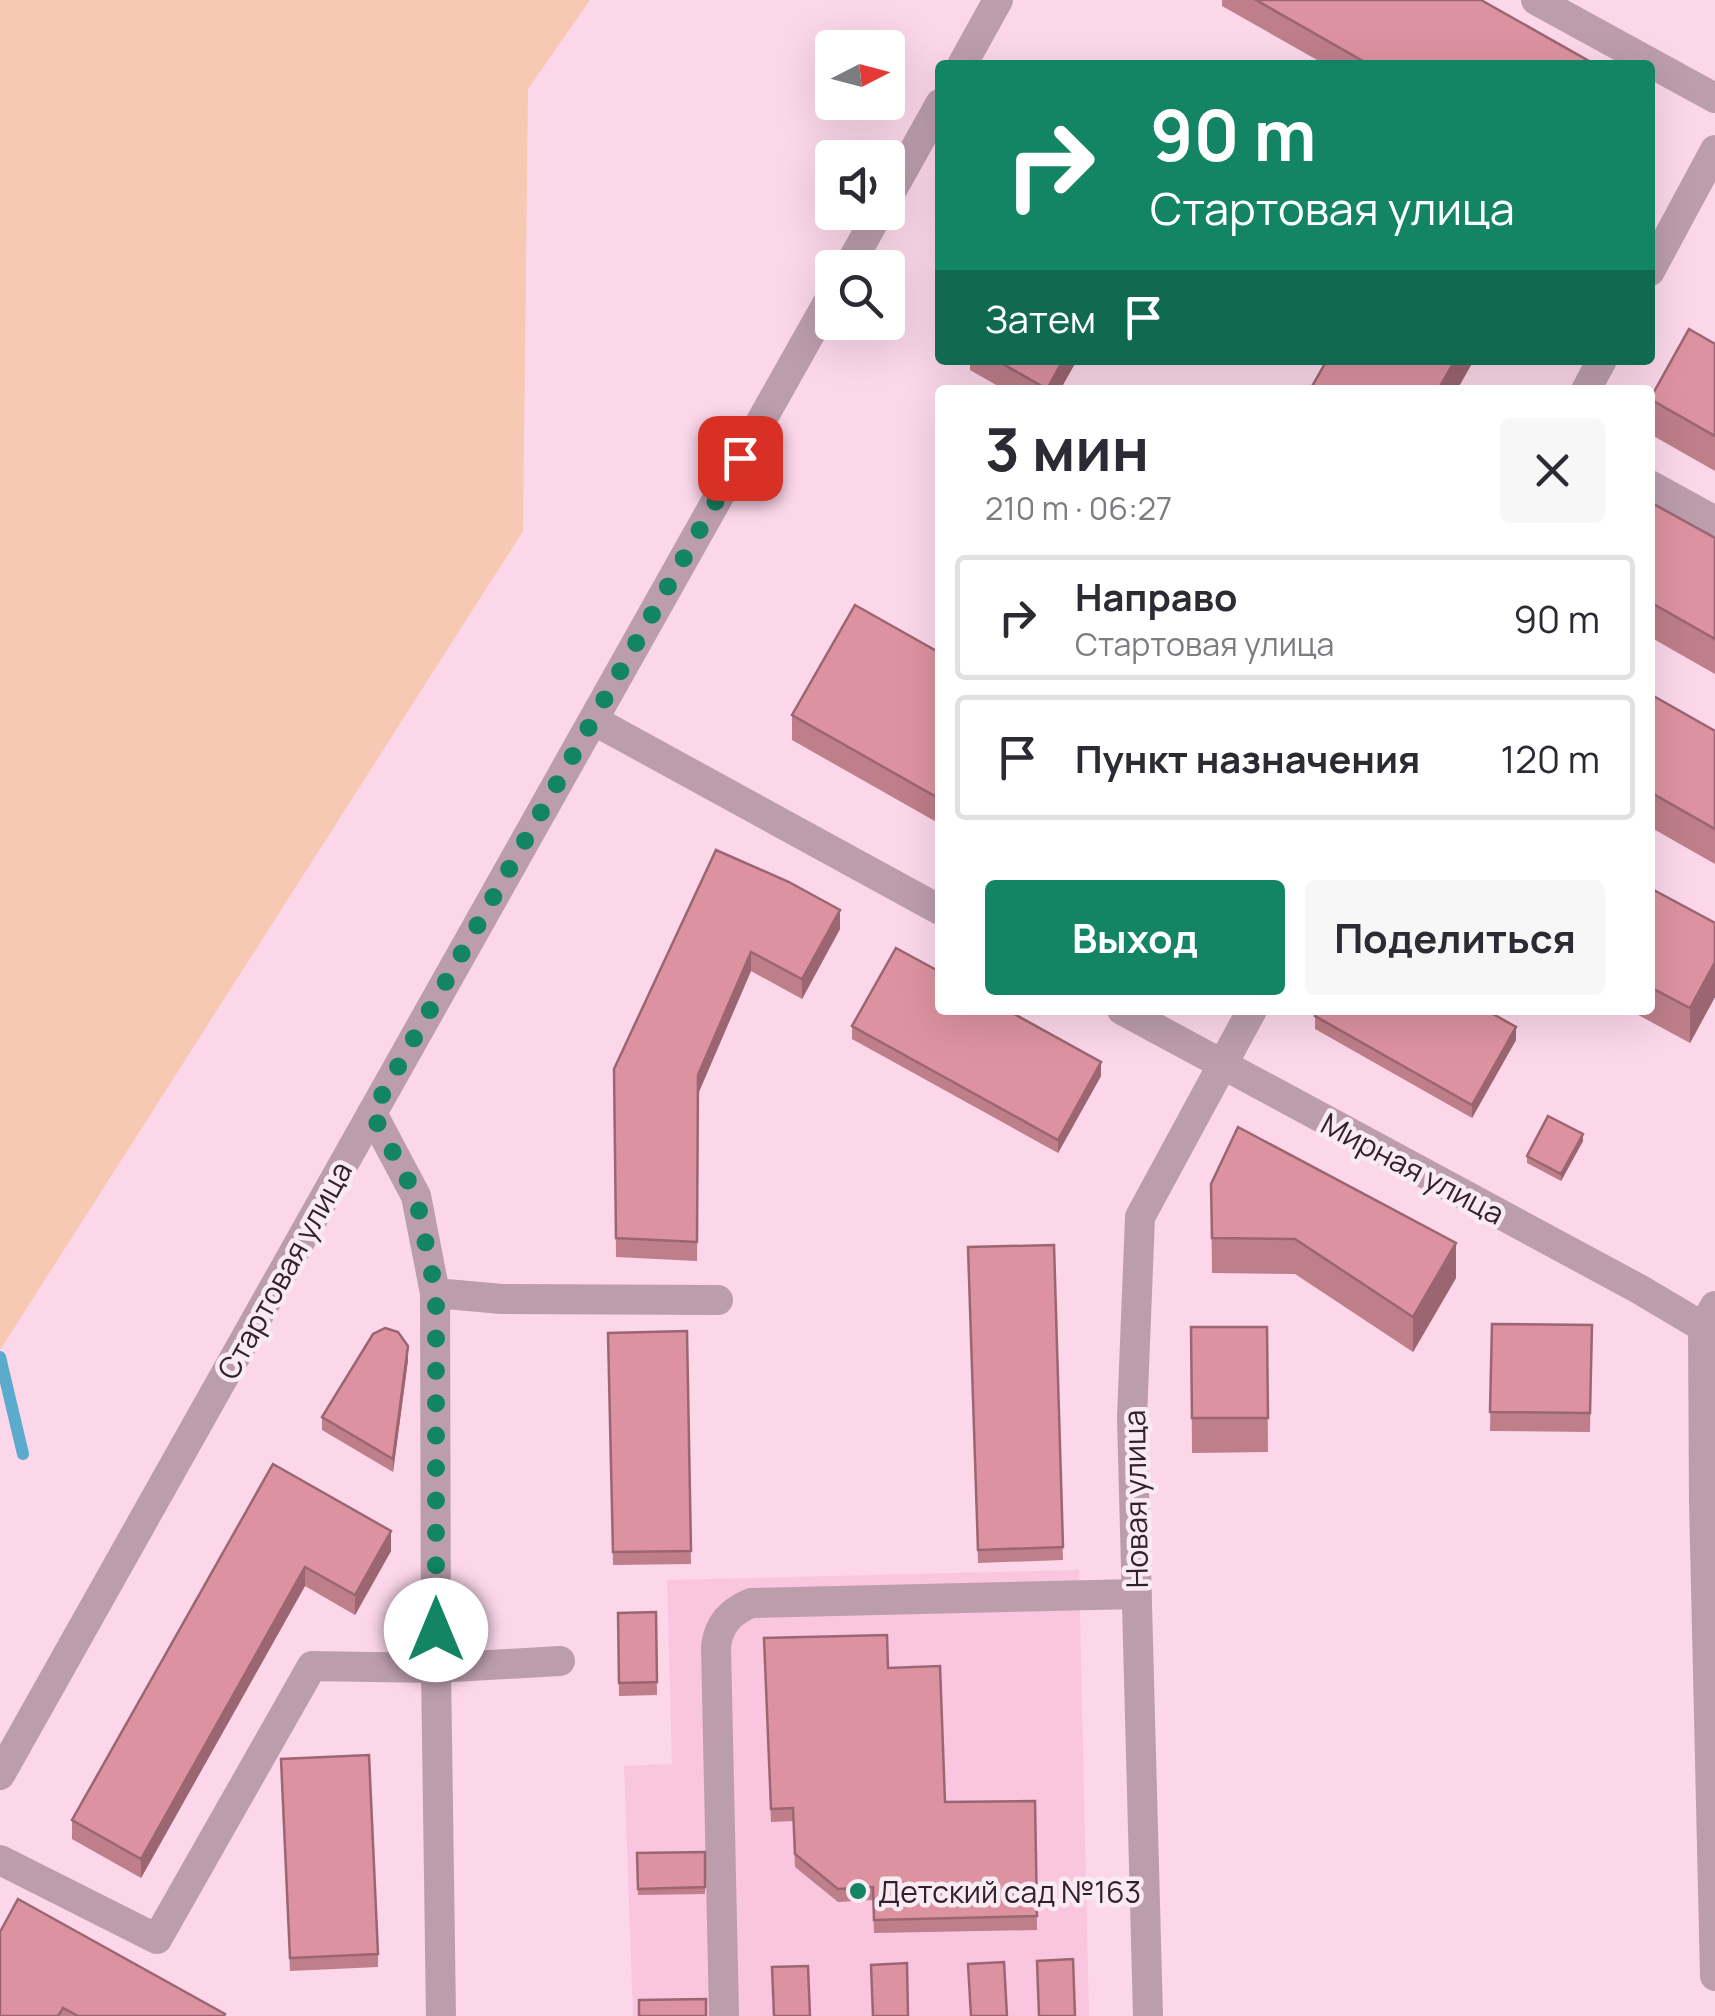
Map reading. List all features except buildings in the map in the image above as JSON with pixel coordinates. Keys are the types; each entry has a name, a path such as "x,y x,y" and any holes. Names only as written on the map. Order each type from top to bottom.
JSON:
{"street":[{"path":"965,60 998,0"},
{"path":"1536,0 1646,60"},
{"path":"1655,65 1715,98"},
{"path":"905,167 935,113"},
{"path":"1655,261 1715,150"},
{"name":"Стартовая улица","path":"0,1775 815,325"},
{"path":"1655,488 1715,521"},
{"path":"593,720 935,907"},
{"name":"Мирная улица","path":"1131,1015 1639,1289 1709,1317"},
{"name":"Новая улица","path":"1148,2016 1132,1418 1140,1217 1249,1015"},
{"path":"372,1113 416,1196 436,1293 441,2016"},
{"path":"436,1293 502,1299 718,1300"},
{"path":"1709,1317 1704,1520 1715,1976"},
{"path":"724,2016 716,1646 718,1631 736,1609 750,1603 1137,1594"},
{"path":"0,1860 157,1940 312,1666 436,1668 560,1660"}],"shaded area":[{"path":"0,0 590,0 528,89 523,531 0,1350"},
{"name":"Детский сад №163","path":"1079,1570 1089,2016 633,2016 624,1766 672,1764 667,1580"}],"waterway":[{"path":"0,1357 23,1454"}],"place":[{"name":"Детский сад №163","path":"858,1891"}],"route":[{"path":"436,1630 436,1293 416,1196 372,1113 740,458"}]}
